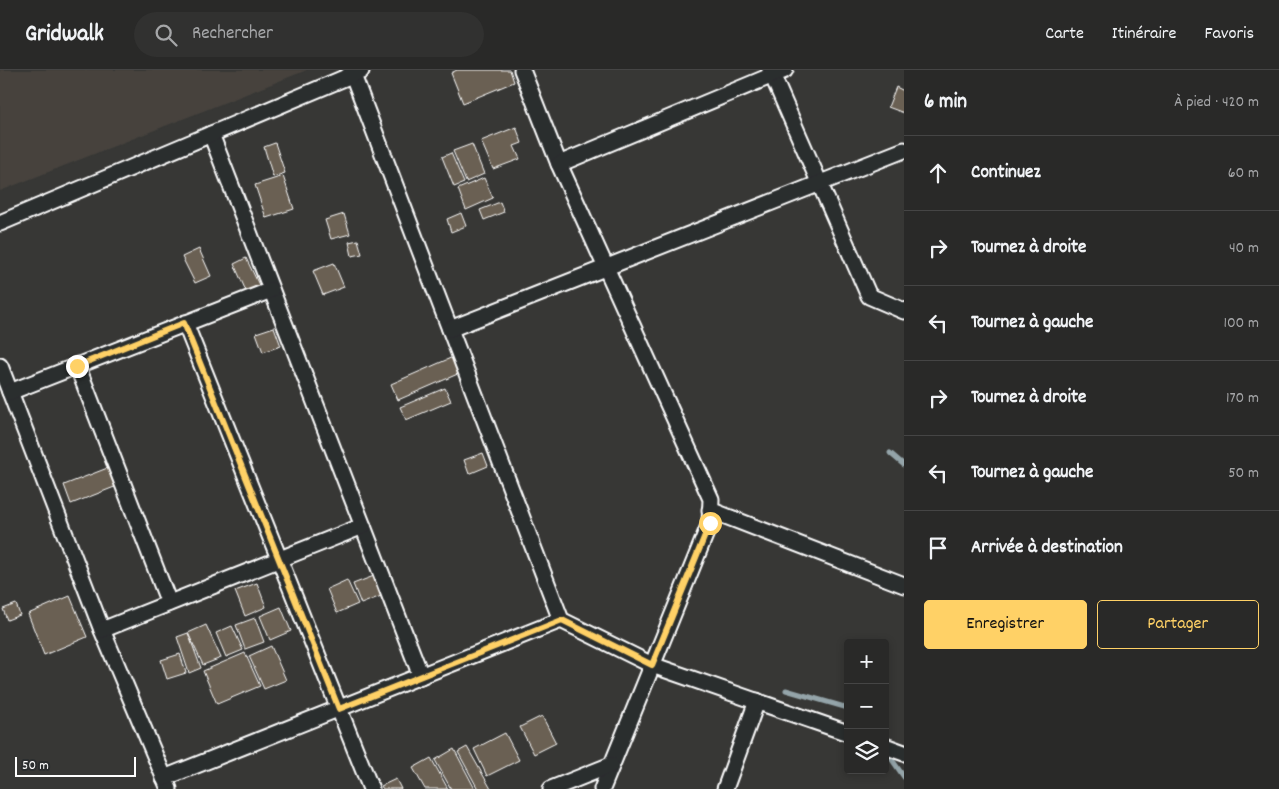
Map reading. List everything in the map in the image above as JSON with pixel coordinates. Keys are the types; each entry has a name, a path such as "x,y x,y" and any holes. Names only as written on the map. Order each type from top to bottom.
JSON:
{"street":[{"path":"522,70 559,164 710,499 710,523 602,789"},
{"path":"0,223 356,71 450,329 562,620 652,665 844,732"},
{"path":"559,164 776,72 820,183 869,296 904,311"},
{"path":"211,134 421,676"},
{"path":"450,329 904,150"},
{"path":"10,392 271,290"},
{"path":"184,323 371,789"},
{"path":"0,366 102,630 166,784 339,709 562,620"},
{"path":"77,366 170,603"},
{"path":"710,510 904,586"},
{"path":"102,630 363,526"},
{"path":"725,789 757,701"},
{"path":"889,747 904,753"},
{"path":"551,789 611,765"}],"shaded area":[{"path":"0,70 307,70 0,191"}],"building":[{"path":"457,70 510,70 514,82 463,103 451,73"},
{"path":"896,87 904,91 904,113 888,107"},
{"path":"516,127 522,143 514,146 520,159 493,169 481,141"},
{"path":"275,143 285,173 273,177 264,147"},
{"path":"472,144 484,174 466,182 453,151"},
{"path":"451,153 464,183 454,187 442,157"},
{"path":"283,176 294,209 266,218 255,185"},
{"path":"484,178 493,198 466,210 458,189"},
{"path":"500,202 504,212 484,220 480,210"},
{"path":"461,213 466,226 451,232 447,219"},
{"path":"344,214 350,234 331,239 325,220"},
{"path":"358,240 362,254 352,256 349,242"},
{"path":"199,249 211,276 195,283 182,257"},
{"path":"246,258 259,285 246,291 234,264"},
{"path":"334,263 344,287 323,295 313,271"},
{"path":"274,327 281,346 263,352 256,333"},
{"path":"453,357 460,373 398,400 391,384"},
{"path":"445,388 451,401 406,420 400,407"},
{"path":"483,453 488,466 469,474 464,460"},
{"path":"110,467 117,486 71,504 64,485"},
{"path":"374,576 381,596 361,604 353,584"},
{"path":"347,580 358,604 337,613 327,589"},
{"path":"257,583 266,607 245,616 235,591"},
{"path":"70,596 87,637 44,655 28,614"},
{"path":"16,604 20,615 7,620 3,609"},
{"path":"281,607 291,631 270,640 260,616"},
{"path":"255,618 264,642 245,649 236,625"},
{"path":"206,625 221,658 203,665 188,633"},
{"path":"232,626 243,650 226,657 216,633"},
{"path":"188,633 201,668 189,673 177,637"},
{"path":"271,646 286,680 264,689 249,656"},
{"path":"245,653 260,686 217,704 203,671"},
{"path":"180,654 186,673 167,679 161,660"},
{"path":"542,716 556,743 534,754 520,727"},
{"path":"505,733 519,760 487,776 474,749"},
{"path":"467,747 491,789 478,789 458,752"},
{"path":"454,749 475,789 451,789 435,760"},
{"path":"431,758 448,789 425,789 413,768"},
{"path":"396,779 401,789 383,789 381,786"}],"waterway":[{"path":"890,453 904,465"},
{"path":"786,690 844,707"},
{"path":"889,755 904,777"}],"route":[{"path":"77,366 184,323 339,709 562,620 652,665 710,523"}]}
